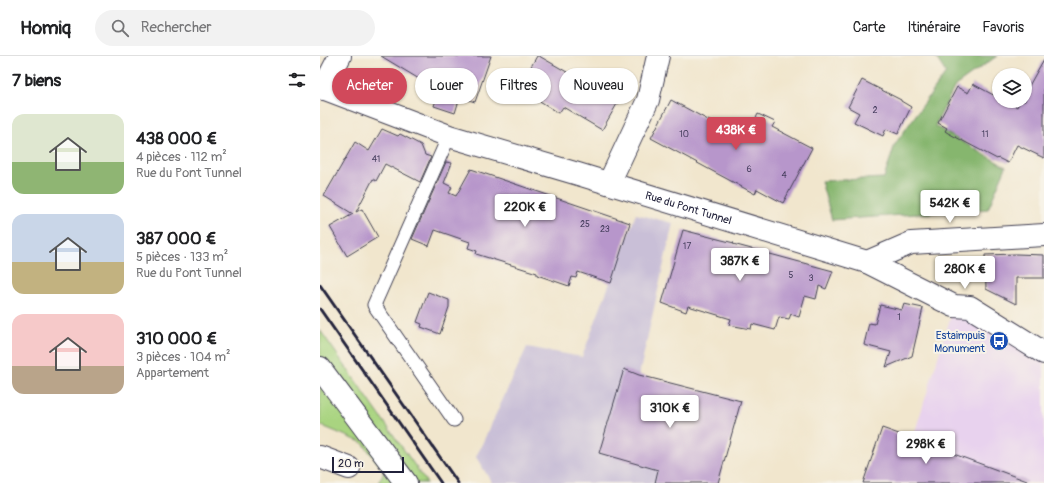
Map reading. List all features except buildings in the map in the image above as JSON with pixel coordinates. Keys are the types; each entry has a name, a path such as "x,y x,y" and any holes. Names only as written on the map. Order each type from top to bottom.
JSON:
{"main road":[{"path":"321,88 340,56"},
{"path":"609,184 648,100 658,56"},
{"name":"Rue du Pont Tunnel","path":"321,88 448,136 867,262 954,306 970,307 1044,353"},
{"path":"867,262 911,243 1044,235"},
{"path":"320,368 406,483"},
{"path":"320,457 349,468"}],"lane":[{"path":"448,136 374,305 454,420"}],"shaded area":[{"path":"636,214 673,223 639,375 741,401 718,483 492,483 476,457 527,347 582,357"},
{"path":"954,306 1044,357 1044,483 863,483 882,428 913,438"}],"green space":[{"path":"935,56 997,56 955,86 935,126 1006,167 988,209 832,220 821,181 884,178 895,144 946,73"},
{"path":"320,330 427,483 410,483 320,357"},
{"path":"320,379 399,483 378,483 384,472 363,443 320,425"}],"railway":[{"path":"320,285 458,483"},
{"path":"320,309 441,483"}],"place":[{"name":"Estaimpuis Monument","path":"999,341"}]}
